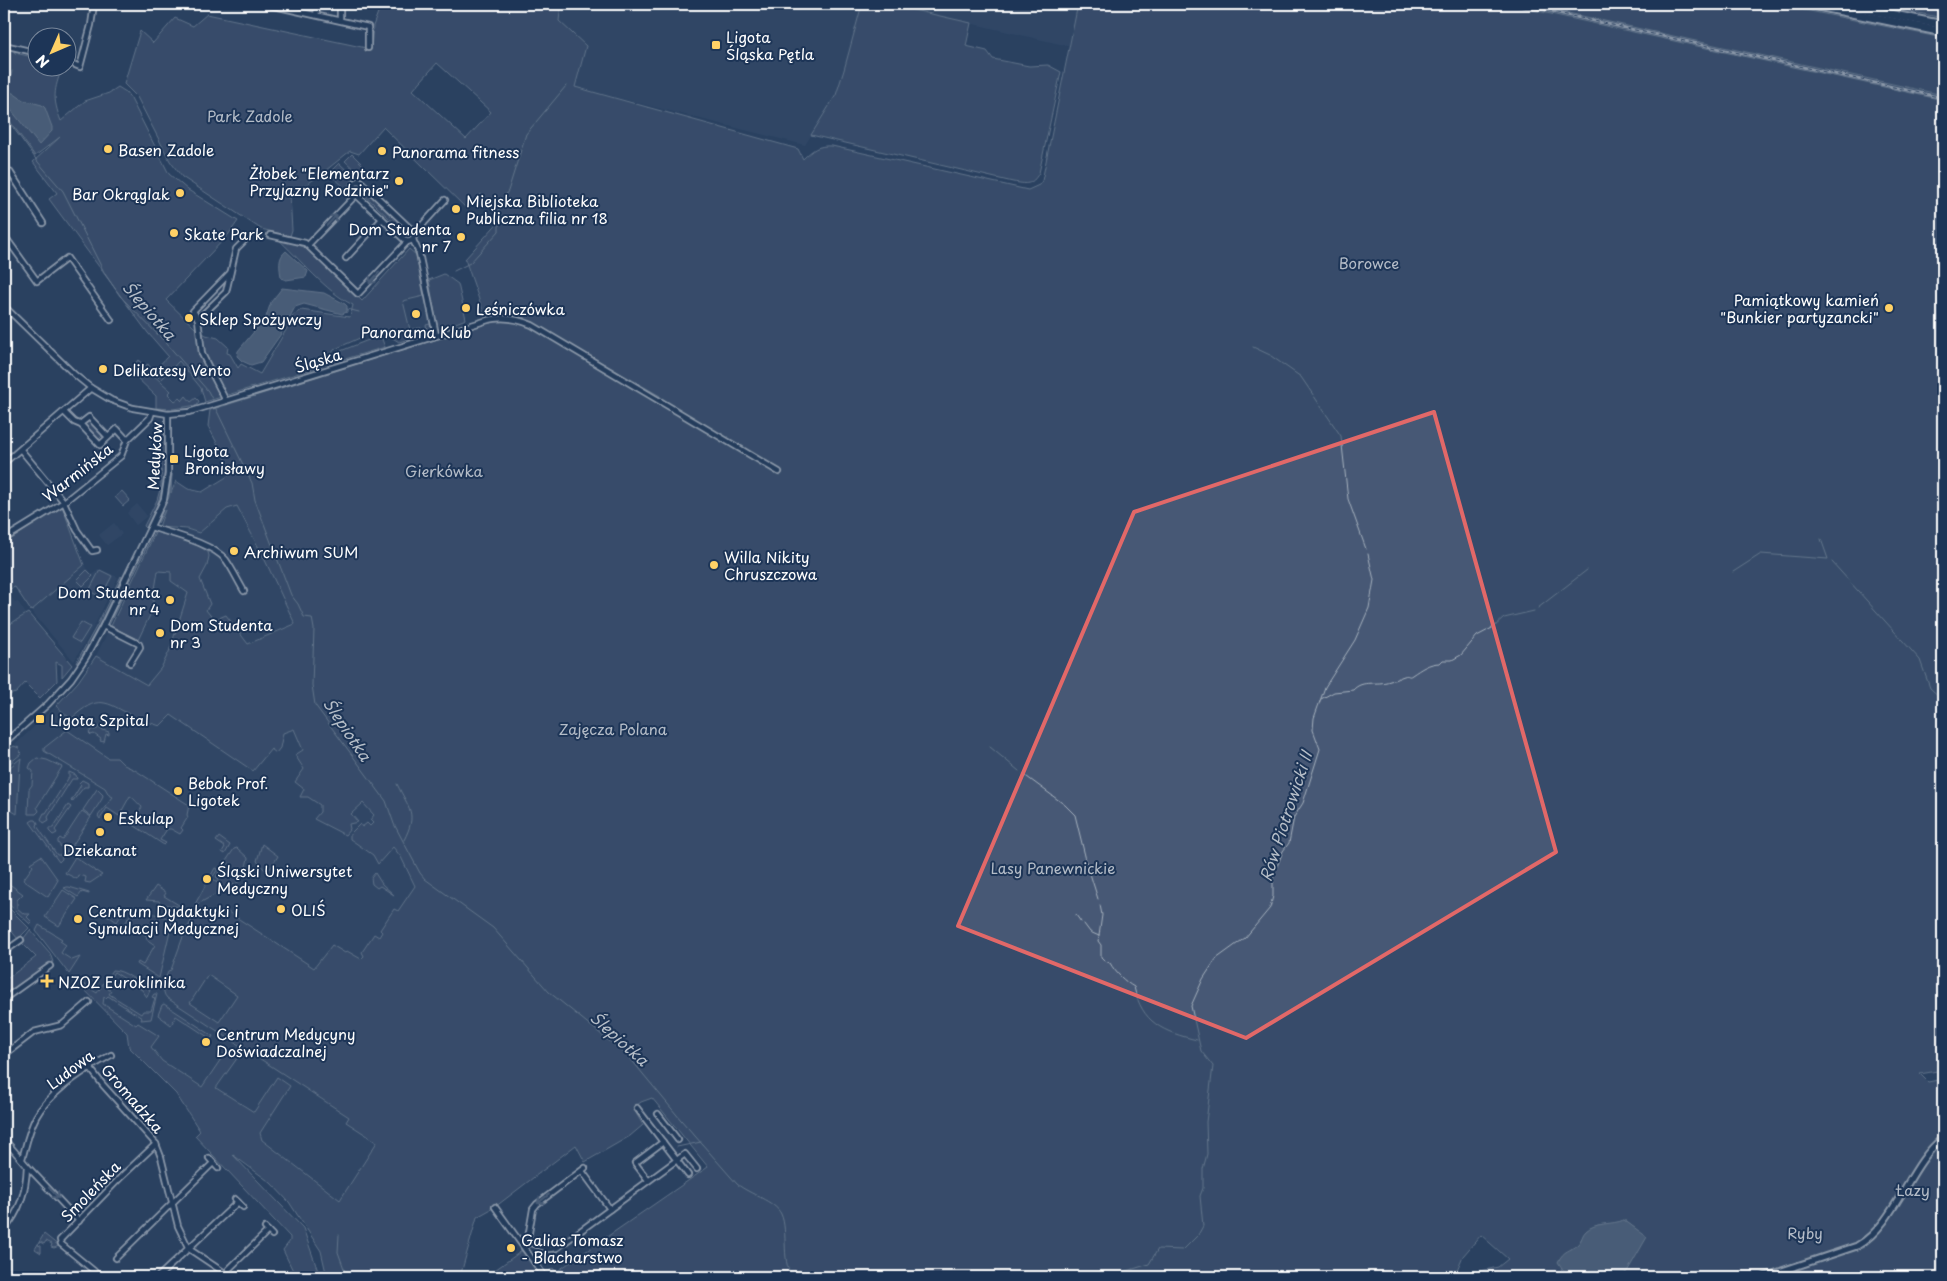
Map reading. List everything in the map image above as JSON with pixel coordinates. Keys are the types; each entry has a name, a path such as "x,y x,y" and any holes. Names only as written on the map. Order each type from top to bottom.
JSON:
{"main road":[{"path":"1808,4 1943,32"},
{"path":"1841,4 1943,26"}],"street":[{"path":"4,4 4,37"},
{"path":"78,66 80,67 94,4"},
{"path":"264,4 284,6 368,27 368,48"},
{"path":"316,15 318,4"},
{"path":"340,4 340,20"},
{"path":"4,45 28,51"},
{"path":"4,166 10,172 43,223"},
{"path":"407,242 350,190 359,180 415,233"},
{"path":"307,244 356,195"},
{"path":"436,335 419,253 413,240 415,233 445,200"},
{"path":"346,258 382,219"},
{"path":"4,235 37,281 67,258 111,320"},
{"path":"270,235 307,244 358,294 407,242 413,240"},
{"path":"198,319 226,292 236,249 247,238"},
{"path":"226,401 202,354 198,319 193,311 231,273"},
{"name":"Śląska","path":"4,306 75,375 91,388 122,404 168,414 189,412 493,318 519,320 532,325 779,472"},
{"path":"4,463 91,388"},
{"path":"64,412 74,422 80,424 100,445 117,429 127,440"},
{"name":"Warmińska","path":"4,540 64,502 121,456 127,440 150,418 152,412"},
{"name":"Medyków","path":"4,743 48,704 71,679 86,658 104,626 162,503 167,487 169,466 168,414"},
{"path":"80,424 89,417 108,438"},
{"path":"21,450 64,502 80,536 92,551 98,550"},
{"path":"151,527 185,537 219,554 225,560 244,591"},
{"path":"104,626 138,644 140,647 130,663"},
{"path":"4,952 20,940"},
{"path":"4,999 50,966"},
{"path":"4,1055 34,1032 62,1025 89,1002"},
{"name":"Ludowa","path":"22,1159 36,1116 59,1090 111,1055"},
{"name":"Gromadzka","path":"90,1068 156,1144 178,1226 189,1249"},
{"path":"637,1108 688,1175"},
{"path":"658,1114 678,1140"},
{"path":"652,1127 662,1120"},
{"path":"1764,1277 1862,1243 1878,1229 1929,1153 1943,1138"},
{"path":"4,1139 79,1221"},
{"path":"648,1180 635,1163 663,1142"},
{"name":"Smoleńska","path":"98,1277 94,1271 61,1244 60,1240 156,1144"},
{"path":"528,1242 553,1249 685,1154 696,1168"},
{"path":"209,1158 218,1168"},
{"path":"116,1258 213,1163"},
{"path":"4,1230 21,1204 25,1192 27,1166"},
{"path":"524,1247 528,1242 533,1209 584,1169 610,1209"},
{"path":"158,1277 189,1249 237,1200 243,1207"},
{"path":"495,1207 544,1277"},
{"path":"189,1249 228,1277 230,1269 266,1230 272,1236"}],"highlighted area":[{"path":"1434,412 1556,852 1246,1038 958,926 1134,512"}],"shaded area":[{"path":"561,4 862,4 836,95 805,145 575,87 586,46 559,21"},
{"path":"887,4 1078,4 1069,46"},
{"path":"1505,4 1527,4 1943,95 1943,100"},
{"path":"8,92 23,100 42,105 45,108 52,131 39,145 4,101"},
{"path":"286,251 308,271 306,277 286,280 281,278 280,260"},
{"path":"282,288 324,293 345,304 347,312 342,314 304,304 295,307 281,334 261,362 251,365 242,361 237,356 238,351 266,317 271,302"},
{"path":"424,296 431,329 425,335 412,338 403,301"},
{"path":"179,361 202,388 203,393 191,402 176,401 168,394 170,391 160,381"},
{"path":"137,504 147,516 136,525 127,513"},
{"path":"237,506 295,624 248,644 226,616 214,620 206,610 210,604 200,579 207,566 208,552 186,538 187,529 199,533 227,509"},
{"path":"114,523 122,534 107,545 99,535"},
{"path":"84,565 93,575 98,569 118,577 92,630 74,661 31,611"},
{"name":"Śląski Uniwersytet Medyczny","path":"158,571 171,572 171,581 188,593 169,652 161,668 147,685 171,715 253,771 283,733 294,729 303,750 295,755 363,795 401,857 415,887 362,963 328,950 314,968 350,1117 347,1123 377,1142 340,1200 262,1140 260,1133 203,1087 162,1061 151,1047 158,1036 128,1033 69,974 36,931 4,900 4,752 14,746 78,682 96,656 111,626 138,640 151,613"},
{"path":"4,585 15,603 18,602 26,614 10,624 4,614"},
{"path":"1624,1220 1647,1237 1622,1277 1568,1277 1558,1262 1565,1253 1579,1243 1585,1232 1594,1226"}],"green space":[{"name":"Lasy Panewnickie","path":"378,4 561,4 559,21 586,46 575,87 798,149 803,159 816,149 823,146 832,146 1028,190 1039,185 1042,181 1078,4 1505,4 1943,100 1943,1070 1920,1074 1928,1082 1943,1079 1943,1277 1622,1277 1628,1270 1637,1230 1624,1220 1615,1224 1598,1225 1586,1231 1578,1245 1571,1249 1561,1269 1568,1277 1474,1277 1476,1272 1498,1267 1508,1259 1481,1235 1463,1256 1454,1277 547,1277 546,1275 552,1272 550,1270 553,1268 556,1272 708,1167 652,1098 641,1102 633,1108 643,1125 630,1136 585,1162 576,1145 495,1207 477,1217 460,1277 327,1277 321,1251 289,1202 271,1183 233,1155 303,1228 320,1277 296,1277 283,1250 290,1241 290,1237 195,1136 200,1131 176,1094 129,1047 127,1033 72,977 97,993 112,970 127,974 150,990 147,997 142,990 114,972 104,986 111,991 109,994 141,1014 143,1011 151,1011 155,998 152,997 154,994 157,994 151,1019 141,1020 142,1018 108,996 104,997 103,1004 136,1025 138,1023 159,1036 151,1047 162,1061 202,1087 227,1050 238,1057 216,1088 254,1112 277,1077 290,1086 260,1133 262,1140 340,1200 377,1142 346,1122 349,1117 167,998 164,992 165,981 184,934 193,918 210,916 225,910 314,968 332,945 345,953 347,951 361,959 364,956 362,952 374,934 379,937 382,932 380,930 394,909 398,911 415,886 401,857 393,847 378,864 373,855 350,839 350,834 360,824 362,827 367,823 370,826 373,823 370,820 374,815 363,803 351,814 358,822 349,824 350,829 345,835 314,819 320,812 320,805 308,797 300,797 304,789 295,782 304,769 295,755 303,750 294,729 283,733 280,748 276,753 271,749 253,771 171,715 160,726 137,718 108,704 95,703 80,711 71,719 56,706 78,682 96,656 147,685 161,668 169,652 188,593 171,581 171,572 158,571 151,613 138,640 111,626 156,531 186,538 208,552 207,566 200,579 210,604 206,610 214,620 226,615 248,644 295,624 237,506 227,509 199,533 187,529 159,527 165,510 158,523 158,521 169,497 172,474 171,493 176,481 188,489 202,492 233,473 208,426 210,410 496,321 516,322 530,328 657,402 660,396 521,316 484,314 465,259 503,217 481,194 467,209 383,127 359,154 350,151 290,196 292,230 290,236 261,229 182,177 170,161 137,97 124,84 140,31 153,43 175,18 193,26 207,14 371,49 373,26 380,7","holes":["437,63 491,112 466,139 413,90","208,975 237,995 219,1022 190,1003"]},
{"path":"862,4 887,4 971,23 966,46 987,51 993,59 1029,66 1048,65 1061,72 1039,173 1034,180 1025,183 1013,182 811,135 836,95"},
{"path":"1527,4 1775,4 1943,38 1943,95"},
{"path":"1875,4 1943,4 1943,18"},
{"path":"5,47 13,49 15,53 28,56 28,78 58,78 55,100 61,121 85,101 109,93 118,87 126,92 169,174 188,190 238,221 228,235 166,300 195,328 206,335 218,338 228,347 227,353 230,354 238,368 241,364 260,374 293,315 301,310 350,317 353,305 333,292 277,238 305,244 362,301 409,249 416,255 424,296 403,301 412,338 399,342 383,332 371,333 335,349 322,366 205,402 201,388 179,361 161,380 153,372 168,356 148,333 49,199 57,193 33,162 60,137 35,156 4,113"},
{"path":"352,154 364,166 358,173 345,161"},
{"path":"339,163 355,178 346,189 329,173"},
{"path":"358,186 362,187 410,231 411,236 406,238 405,233 361,192 358,194 355,190"},
{"path":"444,274 458,284 466,319 438,330 429,280"},
{"path":"430,324 431,329 425,335 415,337 412,329 427,329 426,325"},
{"path":"376,337 381,337 385,347 335,362 334,357 338,352"},
{"path":"138,360 145,366 148,364 151,373 171,391 168,394 175,401 179,398 182,401 186,396 191,402 196,398 199,401 197,405 173,409 156,408 156,396 135,376 142,369 140,367 138,369 134,365"},
{"path":"89,419 103,435 98,440 83,424"},
{"path":"162,434 165,434 165,465 162,488 156,508 146,528 144,526 157,500 161,486"},
{"path":"122,491 130,500 123,506 115,497"},
{"path":"62,506 84,565 31,611 15,587 10,589 4,579 4,544"},
{"path":"154,532 109,625 109,623"},
{"path":"87,570 93,576 83,586 77,580"},
{"path":"100,570 112,576 101,597 89,591"},
{"path":"121,576 97,629 79,661 76,663 97,625"},
{"path":"28,613 72,665 62,677 62,665 56,662 57,681 40,698 25,683 16,693 4,696 4,614 10,624"},
{"path":"81,622 90,627 80,643 71,638"},
{"path":"101,726 100,729 109,732 109,735 106,734 104,742 100,741 101,739 94,734 91,735 89,733 93,728 94,730 98,729"},
{"path":"67,730 108,758 117,758 124,765 135,770 189,805 188,817 181,828 183,830 180,834 167,829 160,840 166,843 164,845 132,824 142,807 130,796 119,816 107,808 100,819 98,816 113,797 109,795 105,788 44,751 44,748"},
{"path":"14,746 19,748 21,754 4,768 4,752"},
{"path":"21,758 17,814 4,806 4,772"},
{"path":"37,758 47,760 62,767 37,807 39,811 36,814 28,814 29,789 32,785 33,771 29,768 31,763"},
{"path":"69,772 76,775 77,779 72,779 48,817 49,820 44,823 41,819 69,777"},
{"path":"82,780 88,783 88,787 84,787 72,802 81,785 79,783"},
{"path":"97,789 103,795 91,816 83,810"},
{"path":"68,805 71,807 55,830 57,833 53,835 49,828 53,828"},
{"path":"82,811 91,817 68,852 65,852 58,843 58,840 60,838 63,840"},
{"path":"36,820 37,826 57,855 61,855 62,859 59,862 30,822"},
{"path":"219,837 230,845 225,854 222,852 225,847 216,841"},
{"path":"262,844 278,856 270,869 265,870 257,861"},
{"path":"237,848 248,858 244,876 240,881 194,906 215,868 218,869 212,878 217,882 219,879 216,877 221,868 224,870 229,863 226,861 234,849"},
{"path":"41,856 58,880 48,897 23,880 33,866 30,863"},
{"path":"75,857 102,875 90,883 85,882 86,877 78,875 77,879 65,873"},
{"path":"375,873 382,884 394,895 380,886 377,888 372,884 371,878"},
{"path":"4,880 23,894 17,900 17,908 24,914 30,914 27,917 32,922 30,924 4,900"},
{"path":"156,886 166,893 164,896 182,907 146,900"},
{"path":"67,887 89,894 82,892 78,897 64,888"},
{"path":"63,890 77,899 59,926 45,917"},
{"path":"4,903 29,928 18,939 4,922"},
{"path":"104,908 121,912 122,914 117,922 101,911"},
{"path":"135,908 168,918 172,922 159,978 137,964 138,962 143,965 155,945 146,939 147,936 126,923"},
{"path":"39,925 62,939 60,941 66,945 61,953 72,960 80,957 69,974 36,931"},
{"path":"30,930 50,953 53,962 4,996 4,981 36,957 21,942"},
{"path":"164,1004 213,1036 211,1039 176,1016 171,1025 158,1015"},
{"path":"44,1234 59,1246 54,1248 51,1247 52,1244 46,1241 44,1244 40,1242 38,1245 41,1246 41,1253 35,1249"},
{"path":"523,1250 541,1277 485,1277"}],"waterway":[{"path":"8,92 12,71"},
{"path":"454,271 470,263 499,231 499,204 508,191 526,134 566,86"},
{"path":"4,114 8,106"},
{"name":"Ślepiotka","path":"4,115 38,162 63,191 105,274 120,296 167,344 208,391 214,403"},
{"path":"347,309 359,312"},
{"name":"Rów Piotrowicki II","path":"1253,347 1270,355"},
{"name":"Rów Piotrowicki II","path":"1271,356 1301,377 1341,436 1348,499 1366,549"},
{"name":"Ślepiotka","path":"215,407 252,483 255,500 291,595 304,617 312,618 314,629 312,685 315,705 386,801 394,824 420,873 425,879 493,928 549,992 629,1057 737,1184 768,1201 778,1209 783,1221 787,1265 794,1277"},
{"path":"1733,572 1761,554 1828,559 1821,539"},
{"name":"Rów Piotrowicki II","path":"1119,1277 1124,1272 1149,1264 1158,1249 1183,1250 1198,1235 1203,1226 1200,1196 1203,1188 1203,1169 1207,1154 1206,1122 1213,1066 1201,1051 1191,1006 1203,979 1216,959 1245,938 1270,908 1273,896 1273,878 1283,851 1289,843 1294,817 1303,803 1320,749 1313,730 1314,718 1325,687 1355,640 1369,608 1374,580 1368,554"},
{"path":"1832,562 1920,660 1930,688 1943,700"},
{"path":"1538,608 1587,570"},
{"path":"1321,699 1334,692 1353,690 1361,685 1410,676 1429,665 1440,663 1443,660 1452,660 1461,655 1477,636 1494,627 1504,618 1534,611"},
{"path":"990,747 1019,771"},
{"path":"1023,774 1065,805 1075,815 1098,899"},
{"path":"397,784 408,806 411,817 404,840"},
{"path":"1099,936 1102,915 1100,905"},
{"path":"1076,915 1081,922"},
{"path":"1084,924 1090,932 1099,936 1101,957 1110,963 1120,976 1134,987 1142,1009 1148,1017 1164,1029 1197,1040"},
{"path":"677,1147 701,1142"},
{"path":"339,1235 338,1252 347,1277"}],"railway":[{"path":"1517,4 1943,98"}],"place":[{"name":"Ligota Śląska Pętla","path":"716,45"},
{"name":"Basen Zadole","path":"108,149"},
{"name":"Panorama fitness","path":"382,151"},
{"name":"Żłobek \"Elementarz Przyjazny Rodzinie\"","path":"399,181"},
{"name":"Bar Okrąglak","path":"180,193"},
{"name":"Miejska Biblioteka Publiczna filia nr 18","path":"456,209"},
{"name":"Skate Park","path":"174,233"},
{"name":"Dom Studenta nr 7","path":"461,237"},
{"name":"Leśniczówka","path":"466,308"},
{"name":"Pamiątkowy kamień \"Bunkier partyzancki\"","path":"1889,308"},
{"name":"Panorama Klub","path":"416,314"},
{"name":"Sklep Spożywczy","path":"189,318"},
{"name":"Delikatesy Vento","path":"103,369"},
{"name":"Ligota Bronisławy","path":"174,459"},
{"name":"Archiwum SUM","path":"234,551"},
{"name":"Willa Nikity Chruszczowa","path":"714,565"},
{"name":"Dom Studenta nr 4","path":"170,600"},
{"name":"Dom Studenta nr 3","path":"160,633"},
{"name":"Ligota Szpital","path":"40,719"},
{"name":"Bebok Prof. Ligotek","path":"178,791"},
{"name":"Eskulap","path":"108,817"},
{"name":"Dziekanat","path":"100,832"},
{"name":"Śląski Uniwersytet Medyczny","path":"207,879"},
{"name":"OLIŚ","path":"281,909"},
{"name":"Centrum Dydaktyki i Symulacji Medycznej","path":"78,919"},
{"name":"NZOZ Euroklinika","path":"47,981"},
{"name":"Centrum Medycyny Doświadczalnej","path":"206,1042"},
{"name":"Galias Tomasz - Blacharstwo","path":"511,1248"}],"park label":[{"name":"Park Zadole","path":"250,115"},
{"name":"Borowce","path":"1369,262"},
{"name":"Gierkówka","path":"444,470"},
{"name":"Zajęcza Polana","path":"613,728"},
{"name":"Łazy","path":"1913,1189"},
{"name":"Ryby","path":"1805,1232"}]}
